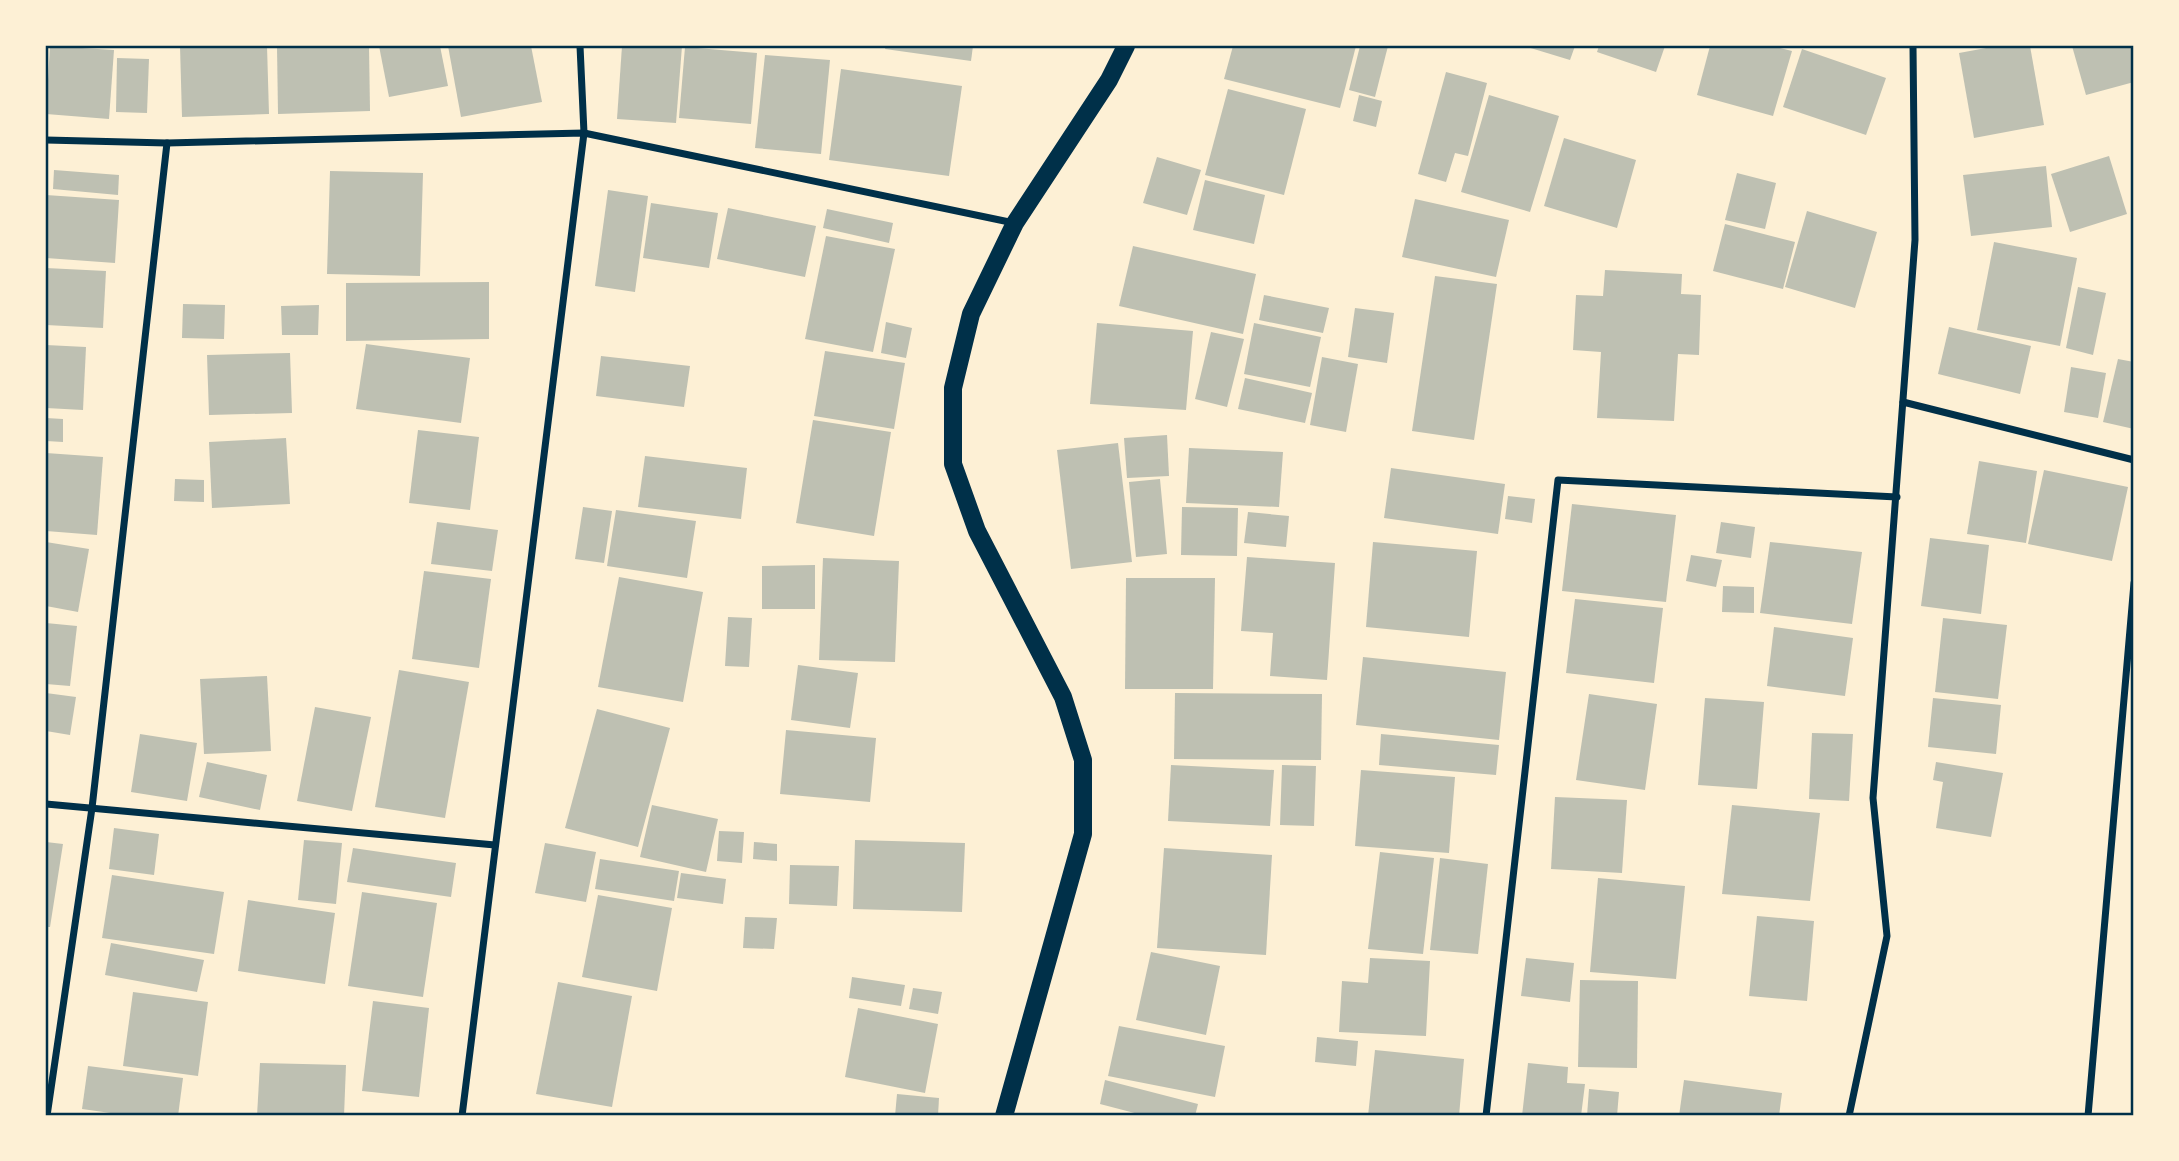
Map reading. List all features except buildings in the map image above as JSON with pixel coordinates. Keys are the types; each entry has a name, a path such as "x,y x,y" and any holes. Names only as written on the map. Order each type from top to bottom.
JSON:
{"main road":[{"path":"1003,1115 1083,834 1083,760 1063,697 976,531 953,464 953,388 971,314 1014,223 1109,80 1126,46"}],"street":[{"path":"462,1115 584,133 580,46"},
{"path":"1849,1115 1887,936 1873,798 1915,240 1910,47"},
{"path":"46,140 167,143 584,133 1014,223"},
{"path":"47,1115 92,808 167,143"},
{"path":"1903,402 2133,460"},
{"path":"1486,1115 1558,480 1897,497"},
{"path":"2088,1115 2133,583"},
{"path":"46,804 495,845"}]}
